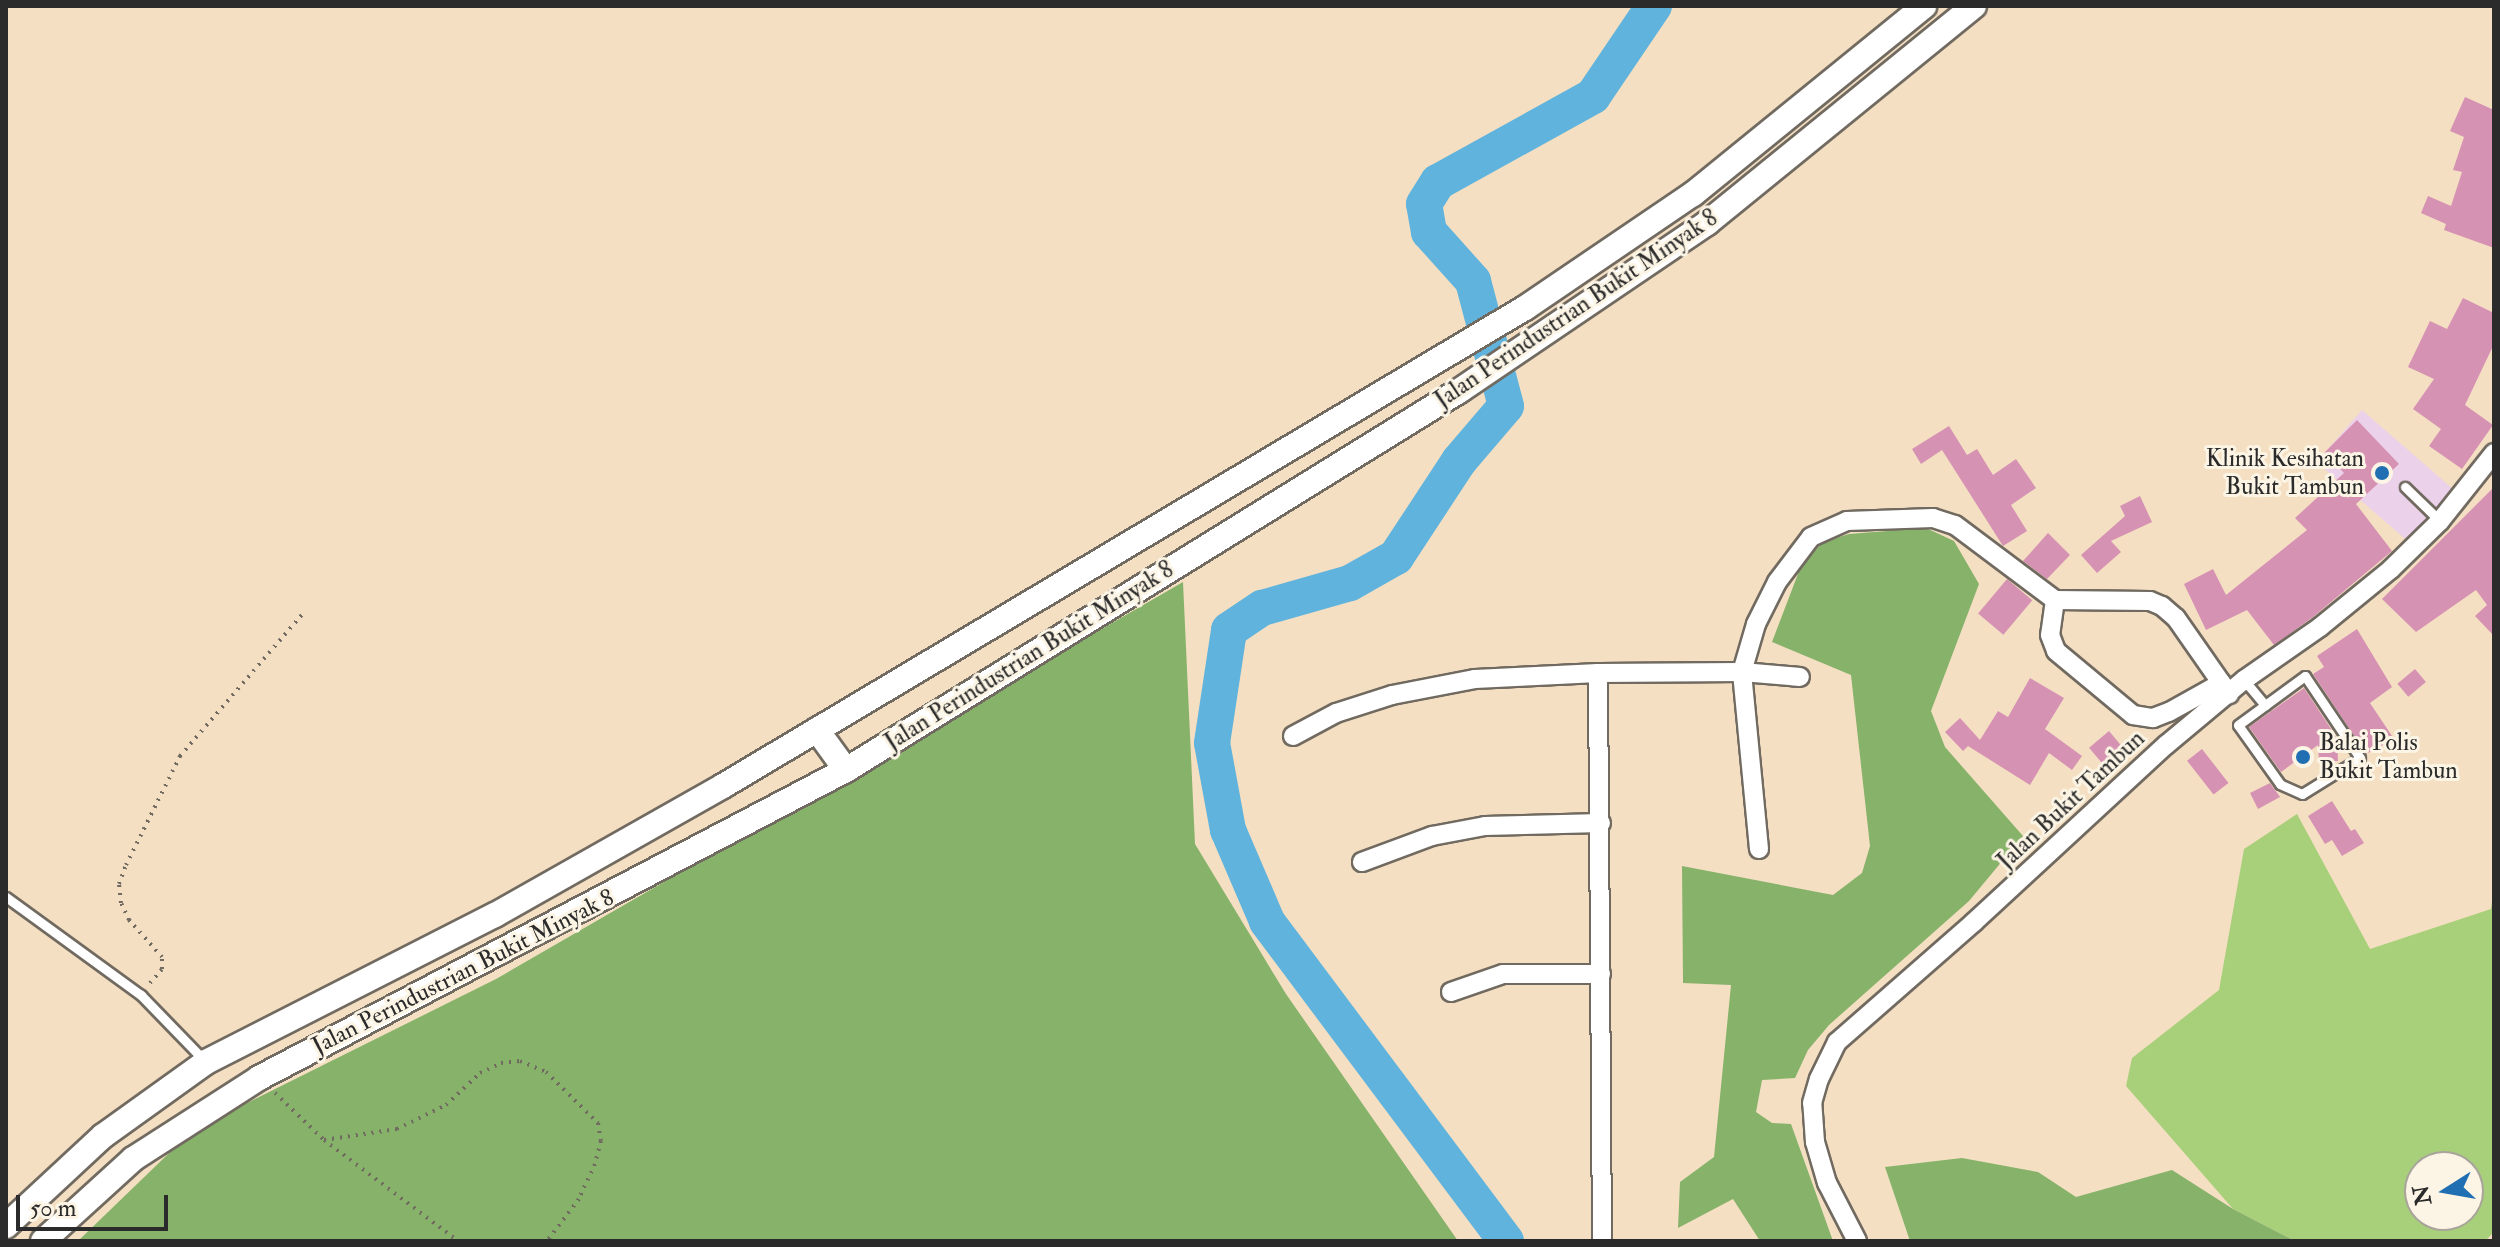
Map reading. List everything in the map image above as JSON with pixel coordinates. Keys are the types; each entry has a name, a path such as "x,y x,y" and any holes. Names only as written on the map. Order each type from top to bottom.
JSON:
{"street":[{"name":"Jalan Perindustrian Bukit Minyak 8","path":"6,1226 103,1136 206,1062 495,915 817,730 1525,308 1693,194 1924,6"},
{"name":"Jalan Perindustrian Bukit Minyak 8","path":"43,1241 133,1159 259,1078 846,770 1459,391 1707,223 1974,6"},
{"name":"Jalan Bukit Tambun","path":"1857,1241 1827,1183 1815,1142 1812,1103 1819,1079 1837,1042 2225,688 2244,680 2366,590 2440,521 2493,456"},
{"path":"1759,849 1742,672 1756,624 1777,582 1811,537 1847,521 1933,518 1955,525 2055,600 2150,601 2162,606 2176,618 2225,688 2153,718 2133,715 2056,651 2050,635 2055,600"},
{"path":"1293,736 1336,713 1392,695 1475,679 1598,673 1742,672 1800,677"},
{"path":"1598,673 1602,1241"},
{"path":"817,730 846,770"},
{"path":"1362,862 1432,836 1485,826 1601,823"},
{"path":"1451,992 1503,974 1601,974"}],"lane":[{"path":"2405,487 2440,521"},
{"path":"2305,676 2360,758 2302,794 2280,784 2238,725 2265,705 2305,676"},
{"path":"2244,680 2265,705"},
{"path":"6,897 141,995 206,1062"}],"path":[{"path":"141,995 162,969 162,957 129,920 121,903 119,884 126,865 180,756 305,611"},
{"path":"324,1140 397,1129 446,1105 480,1073 501,1063 520,1061 546,1072 598,1123 601,1141 595,1164 579,1199 547,1241"},
{"path":"259,1078 324,1140 458,1241"}],"shaded area":[{"name":"Klinik Kesihatan Bukit Tambun","path":"2362,410 2455,491 2410,543 2317,462"}],"green space":[{"path":"1926,528 1954,541 1979,584 1931,711 1945,747 2023,836 1969,901 1829,1025 1808,1050 1795,1078 1762,1080 1756,1112 1772,1123 1791,1124 1833,1241 1760,1241 1733,1199 1678,1228 1680,1182 1714,1157 1731,985 1683,983 1682,866 1833,895 1862,873 1870,846 1851,675 1772,642 1801,566 1823,542 1849,534"},
{"path":"1183,582 1195,844 1286,994 1458,1241 78,1241 193,1130 496,979"},
{"path":"2297,814 2370,949 2491,909 2494,886 2494,1232 2485,1241 2295,1241 2233,1209 2126,1086 2132,1058 2219,990 2244,849"},
{"path":"1962,1158 2038,1172 2076,1197 2172,1170 2233,1209 2295,1241 1910,1241 1885,1167"}],"building":[{"path":"2465,97 2494,110 2494,248 2444,230 2446,224 2421,213 2428,196 2451,206 2462,172 2453,170 2464,137 2450,131"},
{"path":"2463,298 2494,313 2494,344 2465,405 2493,425 2462,469 2429,446 2441,429 2413,409 2434,379 2408,367 2430,321 2447,329"},
{"path":"2357,420 2399,464 2356,504 2392,551 2274,645 2247,610 2206,630 2184,584 2213,569 2226,595 2307,530 2295,518 2344,473 2325,452"},
{"path":"1949,426 1967,455 1977,449 1993,475 2016,459 2036,488 2011,505 2027,531 2003,546 1942,450 1921,464 1912,449"},
{"path":"2494,487 2494,636 2475,616 2487,605 2476,590 2416,632 2382,599"},
{"path":"2140,496 2152,522 2111,541 2121,552 2097,573 2081,555 2125,516 2120,506"},
{"path":"2048,533 2070,555 2047,579 2023,561"},
{"path":"2007,579 2032,600 2003,635 1978,613"},
{"path":"2357,629 2392,687 2370,703 2394,739 2366,754 2313,674 2324,667 2317,656"},
{"path":"2415,669 2426,682 2408,697 2397,684"},
{"path":"2030,678 2064,698 2045,729 2082,756 2072,770 2049,753 2030,785 1968,746 1963,751 1945,732 1960,718 1980,740 1998,711 2008,717"},
{"path":"2304,688 2337,738 2338,761 2319,761 2318,745 2281,772 2249,727"},
{"path":"2109,731 2128,754 2108,771 2089,748"},
{"path":"2202,749 2228,783 2214,795 2187,761"},
{"path":"2270,783 2280,797 2258,809 2250,793"},
{"path":"2332,801 2351,831 2355,829 2364,843 2342,856 2332,840 2325,844 2308,816"}],"waterway":[{"path":"1506,1241 1267,921 1228,830 1212,743 1229,630 1262,608 1350,583 1396,557 1459,461 1506,406 1473,281 1429,232 1424,204 1438,182 1593,96 1654,6"}],"place":[{"name":"Klinik Kesihatan Bukit Tambun","path":"2382,473"},
{"name":"Balai Polis Bukit Tambun","path":"2303,757"}]}
